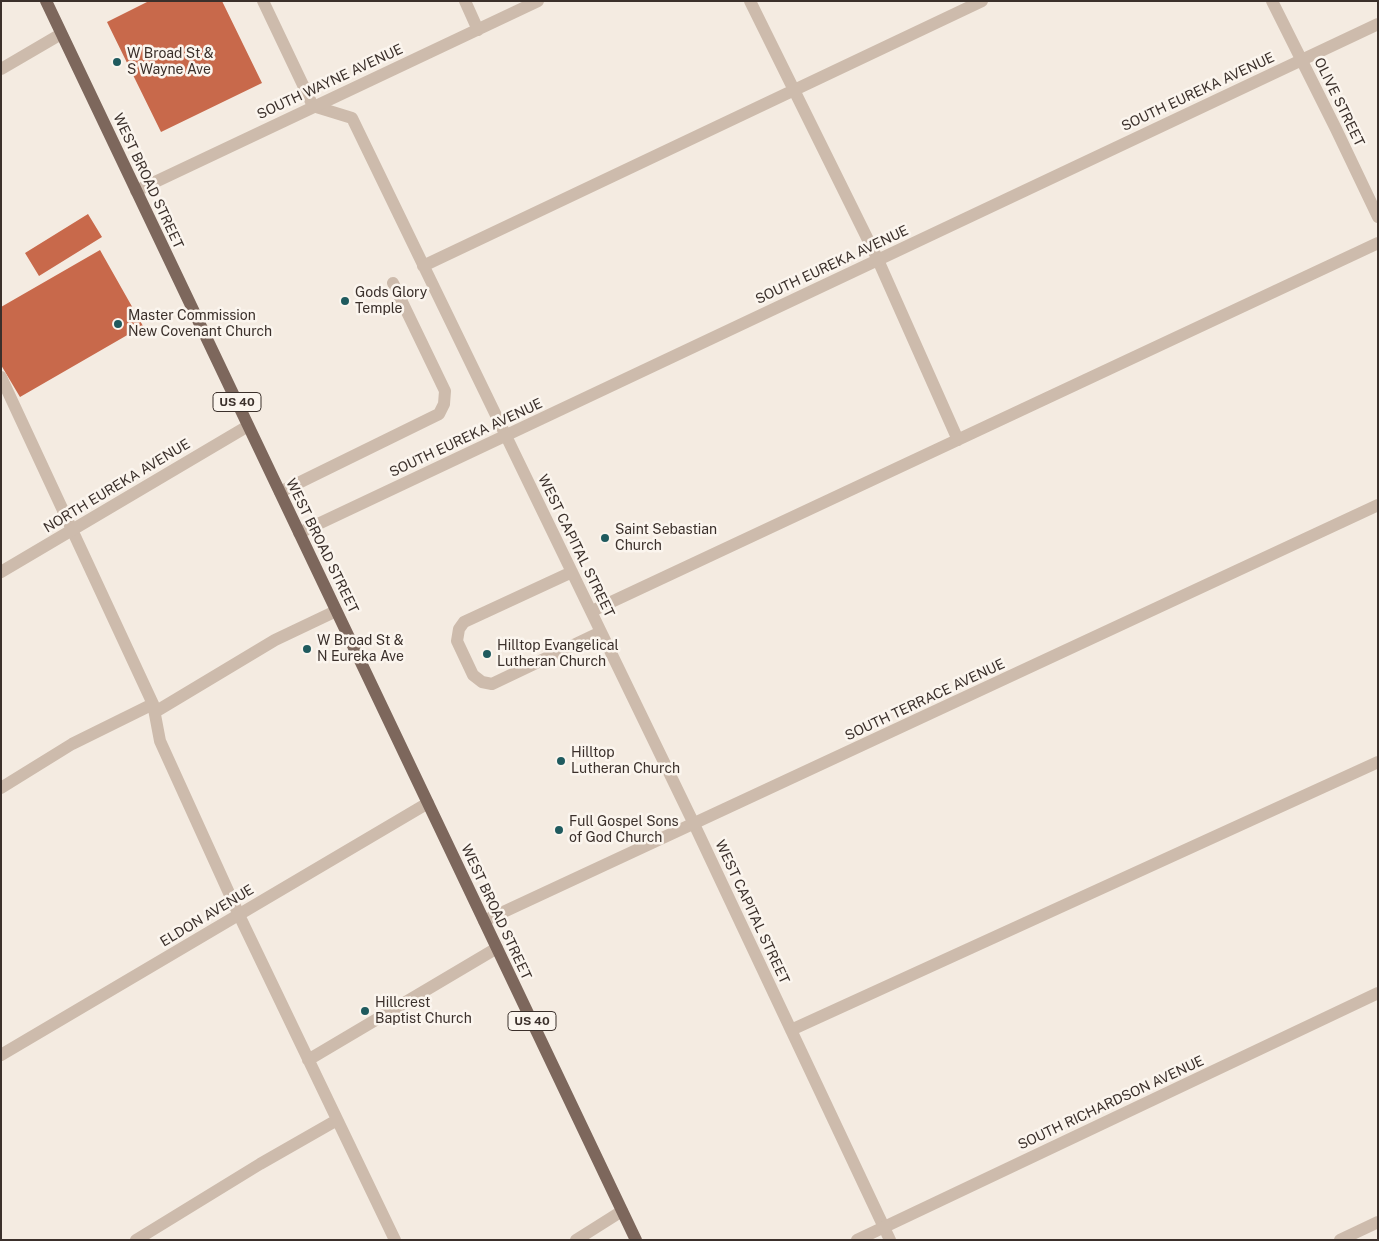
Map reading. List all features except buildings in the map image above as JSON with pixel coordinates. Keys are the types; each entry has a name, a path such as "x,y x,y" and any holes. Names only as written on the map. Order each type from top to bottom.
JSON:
{"main road":[{"name":"WEST BROAD STREET","path":"49,2 61,34 636,1240"}],"street":[{"path":"263,1 313,106"},
{"path":"465,1 478,30"},
{"name":"SOUTH WAYNE AVENUE","path":"136,191 538,1"},
{"path":"750,1 878,260 958,440"},
{"path":"423,266 982,1"},
{"name":"OLIVE STREET","path":"1272,1 1378,217"},
{"name":"SOUTH EUREKA AVENUE","path":"299,533 1378,24"},
{"path":"1,69 61,34"},
{"name":"WEST CAPITAL STREET","path":"313,106 352,118 694,824 890,1240"},
{"path":"592,612 1378,243"},
{"path":"280,492 439,414 444,404 445,391 393,284"},
{"path":"1,377 154,708 160,741 238,915 395,1240"},
{"name":"NORTH EUREKA AVENUE","path":"1,572 248,426"},
{"name":"SOUTH TERRACE AVENUE","path":"484,921 1378,505"},
{"path":"572,572 464,622 459,629 457,641 473,675 482,682 492,684 601,632"},
{"path":"1,788 72,744 154,708 275,640 336,611"},
{"path":"791,1030 1378,762"},
{"name":"ELDON AVENUE","path":"1,1055 428,803"},
{"path":"308,1060 497,948"},
{"name":"SOUTH RICHARDSON AVENUE","path":"857,1240 1378,993"},
{"path":"136,1240 336,1120"},
{"path":"576,1240 622,1211"},
{"path":"1340,1240 1378,1222"}],"place":[{"name":"W Broad St & S Wayne Ave","path":"117,62"},
{"name":"Gods Glory Temple","path":"345,301"},
{"name":"Master Commission New Covenant Church","path":"118,324"},
{"name":"Saint Sebastian Church","path":"605,538"},
{"name":"W Broad St & N Eureka Ave","path":"307,649"},
{"name":"Hilltop Evangelical Lutheran Church","path":"487,654"},
{"name":"Hilltop Lutheran Church","path":"561,761"},
{"name":"Full Gospel Sons of God Church","path":"559,830"},
{"name":"Hillcrest Baptist Church","path":"365,1011"}]}
